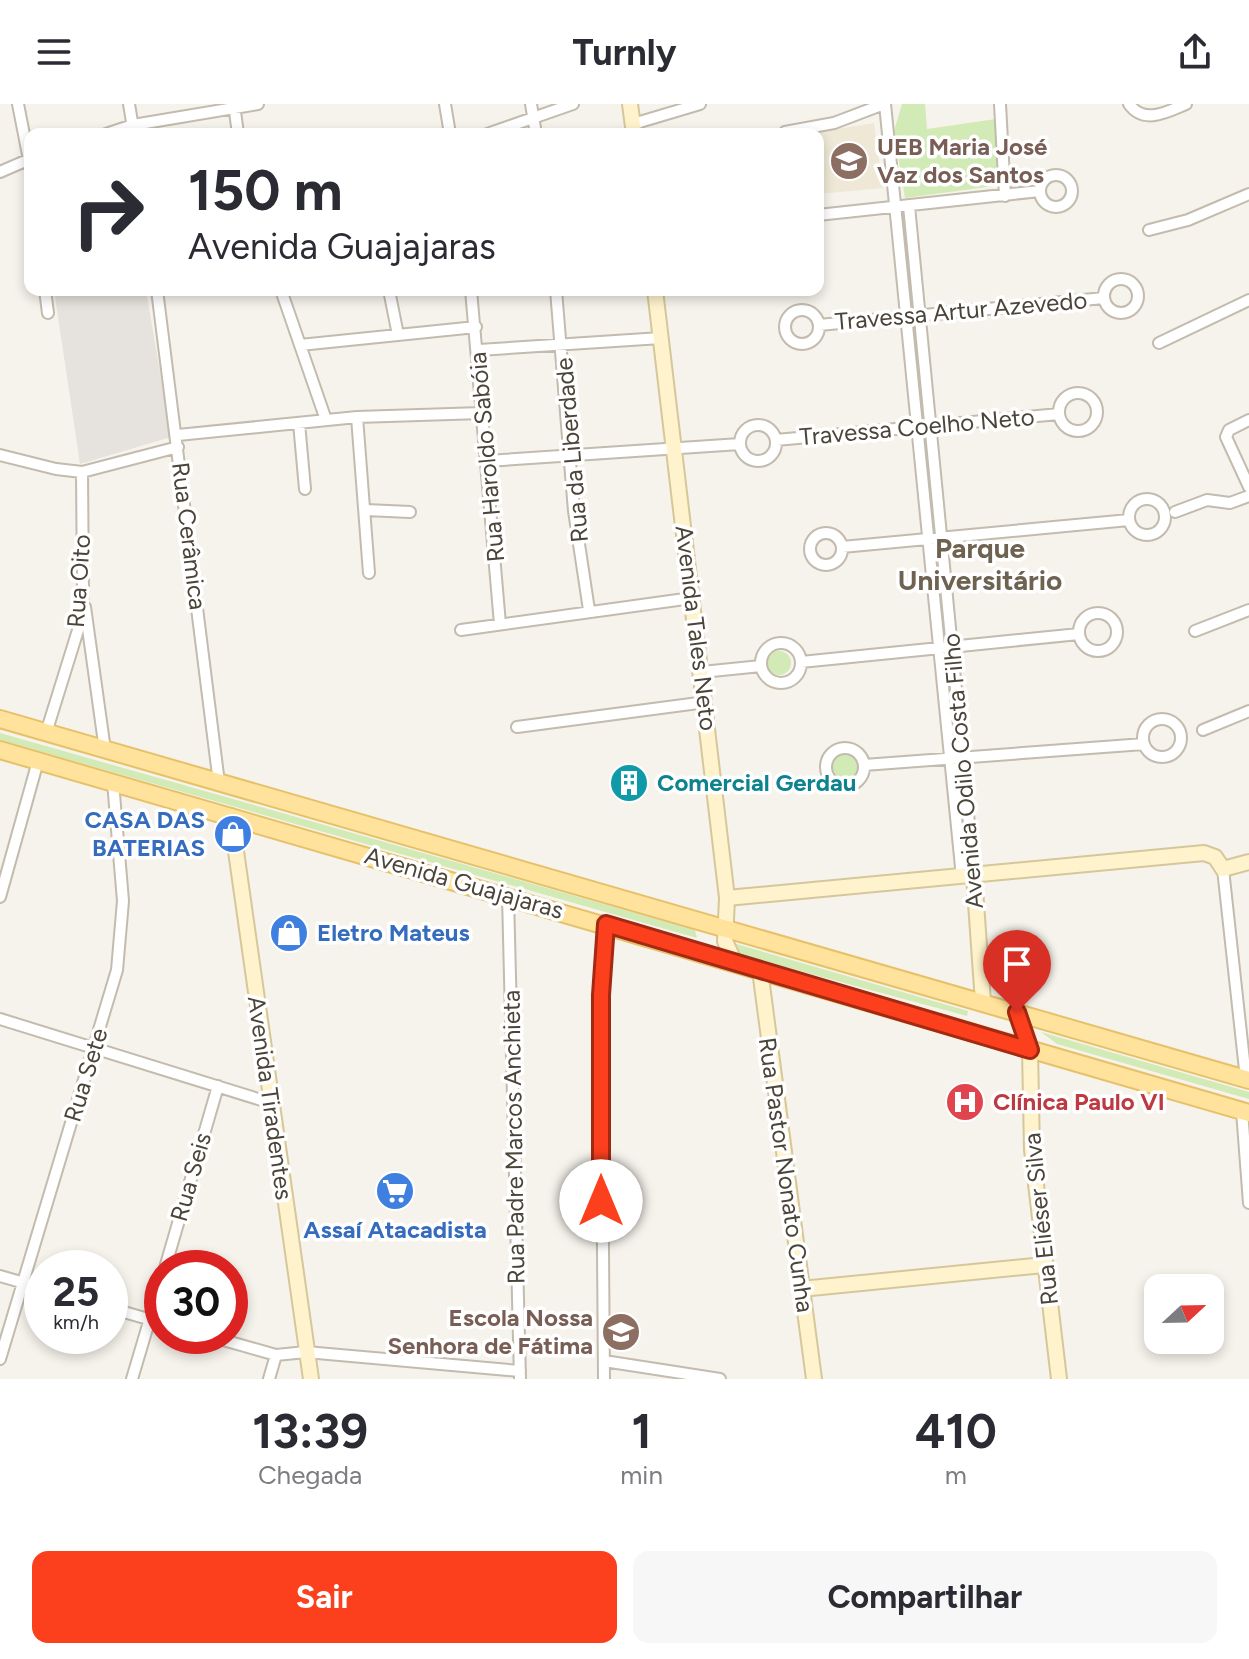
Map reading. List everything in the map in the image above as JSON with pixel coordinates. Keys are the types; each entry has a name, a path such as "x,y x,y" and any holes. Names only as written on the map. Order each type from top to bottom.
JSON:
{"main road":[{"path":"0,712 7,721"},
{"name":"Avenida Guajajaras","path":"7,721 1248,1079"},
{"name":"Avenida Guajajaras","path":"0,750 1245,1112"}],"street":[{"path":"18,104 24,132"},
{"path":"129,104 133,128"},
{"path":"141,128 234,106 258,104"},
{"path":"445,104 449,128"},
{"path":"531,104 535,128"},
{"path":"505,128 573,104"},
{"path":"630,104 634,128"},
{"path":"637,128 700,104"},
{"path":"807,128 834,123 884,104"},
{"name":"Avenida Odilo Costa Filho","path":"884,104 903,207 983,1002"},
{"path":"1000,104 1005,196"},
{"path":"1129,104 1133,109 1153,116 1186,104"},
{"path":"234,106 237,128"},
{"path":"0,172 24,163"},
{"path":"824,214 1040,191"},
{"path":"1149,230 1188,220 1249,194"},
{"path":"46,296 48,313"},
{"name":"Rua Cerâmica","path":"158,296 219,783"},
{"path":"283,296 326,420"},
{"path":"390,296 398,335"},
{"name":"Rua Haroldo Sabóia","path":"472,296 479,350 500,624"},
{"name":"Rua da Liberdade","path":"557,296 563,344 569,456 589,610"},
{"name":"Avenida Tales Neto","path":"656,296 706,702 727,898 724,928 727,948 735,963"},
{"name":"Travessa Artur Azevedo","path":"819,325 1104,298"},
{"path":"1159,343 1249,300"},
{"path":"300,345 476,327"},
{"path":"479,350 661,338"},
{"path":"0,455 82,472 178,441 299,423 357,417 482,413"},
{"name":"Travessa Coelho Neto","path":"776,440 1059,414"},
{"path":"357,417 369,573"},
{"path":"1249,420 1229,430 1226,437 1249,487"},
{"path":"299,423 305,489"},
{"path":"755,425 768,429 776,440 775,450 763,461 748,458 740,444 744,432 755,425"},
{"path":"487,461 674,451 740,444"},
{"name":"Rua Oito","path":"46,733 74,643 83,593 82,472"},
{"path":"1175,512 1207,500 1230,503 1249,496"},
{"path":"366,510 410,512"},
{"path":"842,547 1129,520"},
{"path":"83,593 105,750"},
{"path":"461,630 692,598"},
{"path":"1195,631 1248,613"},
{"path":"801,662 1079,634"},
{"path":"779,643 796,650 801,662 797,675 786,682 773,681 761,666 763,653 779,643"},
{"path":"702,672 761,666"},
{"path":"517,727 706,702"},
{"path":"1203,730 1249,711"},
{"path":"864,765 1144,744"},
{"path":"0,897 38,761"},
{"name":"Rua Sete","path":"0,1359 95,1048 122,935 123,901 113,782"},
{"name":"Avenida Tiradentes","path":"231,816 311,1379"},
{"path":"727,898 1204,853 1215,857 1223,869 1248,1079"},
{"path":"1223,869 1249,862"},
{"name":"Rua Padre Marcos Anchieta","path":"508,896 520,1375"},
{"path":"604,1379 601,995 606,924"},
{"name":"Rua Pastor Nonato Cunha","path":"760,970 814,1379"},
{"path":"1236,981 1249,975"},
{"name":"Rua Eliéser Silva","path":"1017,1012 1030,1050 1032,1150 1059,1379"},
{"path":"0,1019 271,1103"},
{"name":"Rua Seis","path":"170,1250 218,1086"},
{"path":"1245,1112 1249,1203"},
{"path":"801,1289 1044,1265"},
{"path":"0,1276 23,1282"},
{"path":"132,1379 144,1339"},
{"path":"248,1347 276,1355 306,1352 520,1375"},
{"path":"269,1379 276,1355"},
{"path":"604,1361 720,1379"}],"shaded area":[{"name":"UEB Maria José Vaz dos Santos","path":"874,123 883,188 824,193 824,131"},
{"path":"55,296 147,296 171,437 80,464"}],"green space":[{"path":"902,104 925,104 927,129 996,119 1001,185 905,198 894,131"},
{"path":"779,651 788,654 791,663 788,672 779,675 770,672 767,663 770,654"},
{"path":"0,733 695,930 697,938 0,740"},
{"path":"845,753 855,757 859,767 855,777 845,781 835,777 831,767 835,757"},
{"path":"733,943 968,1011 967,1016 737,954"},
{"path":"1041,1032 1249,1092 1249,1099 1057,1044"}],"place":[{"name":"UEB Maria José Vaz dos Santos","path":"849,161"},
{"name":"Comercial Gerdau","path":"629,783"},
{"name":"CASA DAS BATERIAS","path":"233,834"},
{"name":"Eletro Mateus","path":"289,933"},
{"name":"Clínica Paulo VI","path":"965,1102"},
{"name":"Assaí Atacadista","path":"395,1191"},
{"name":"Escola Nossa Senhora de Fátima","path":"621,1332"}],"district":[{"name":"Parque Universitário","path":"980,564"}],"route":[{"path":"601,1201 601,995 606,924 1030,1050 1026,1030 1017,1012"}]}
